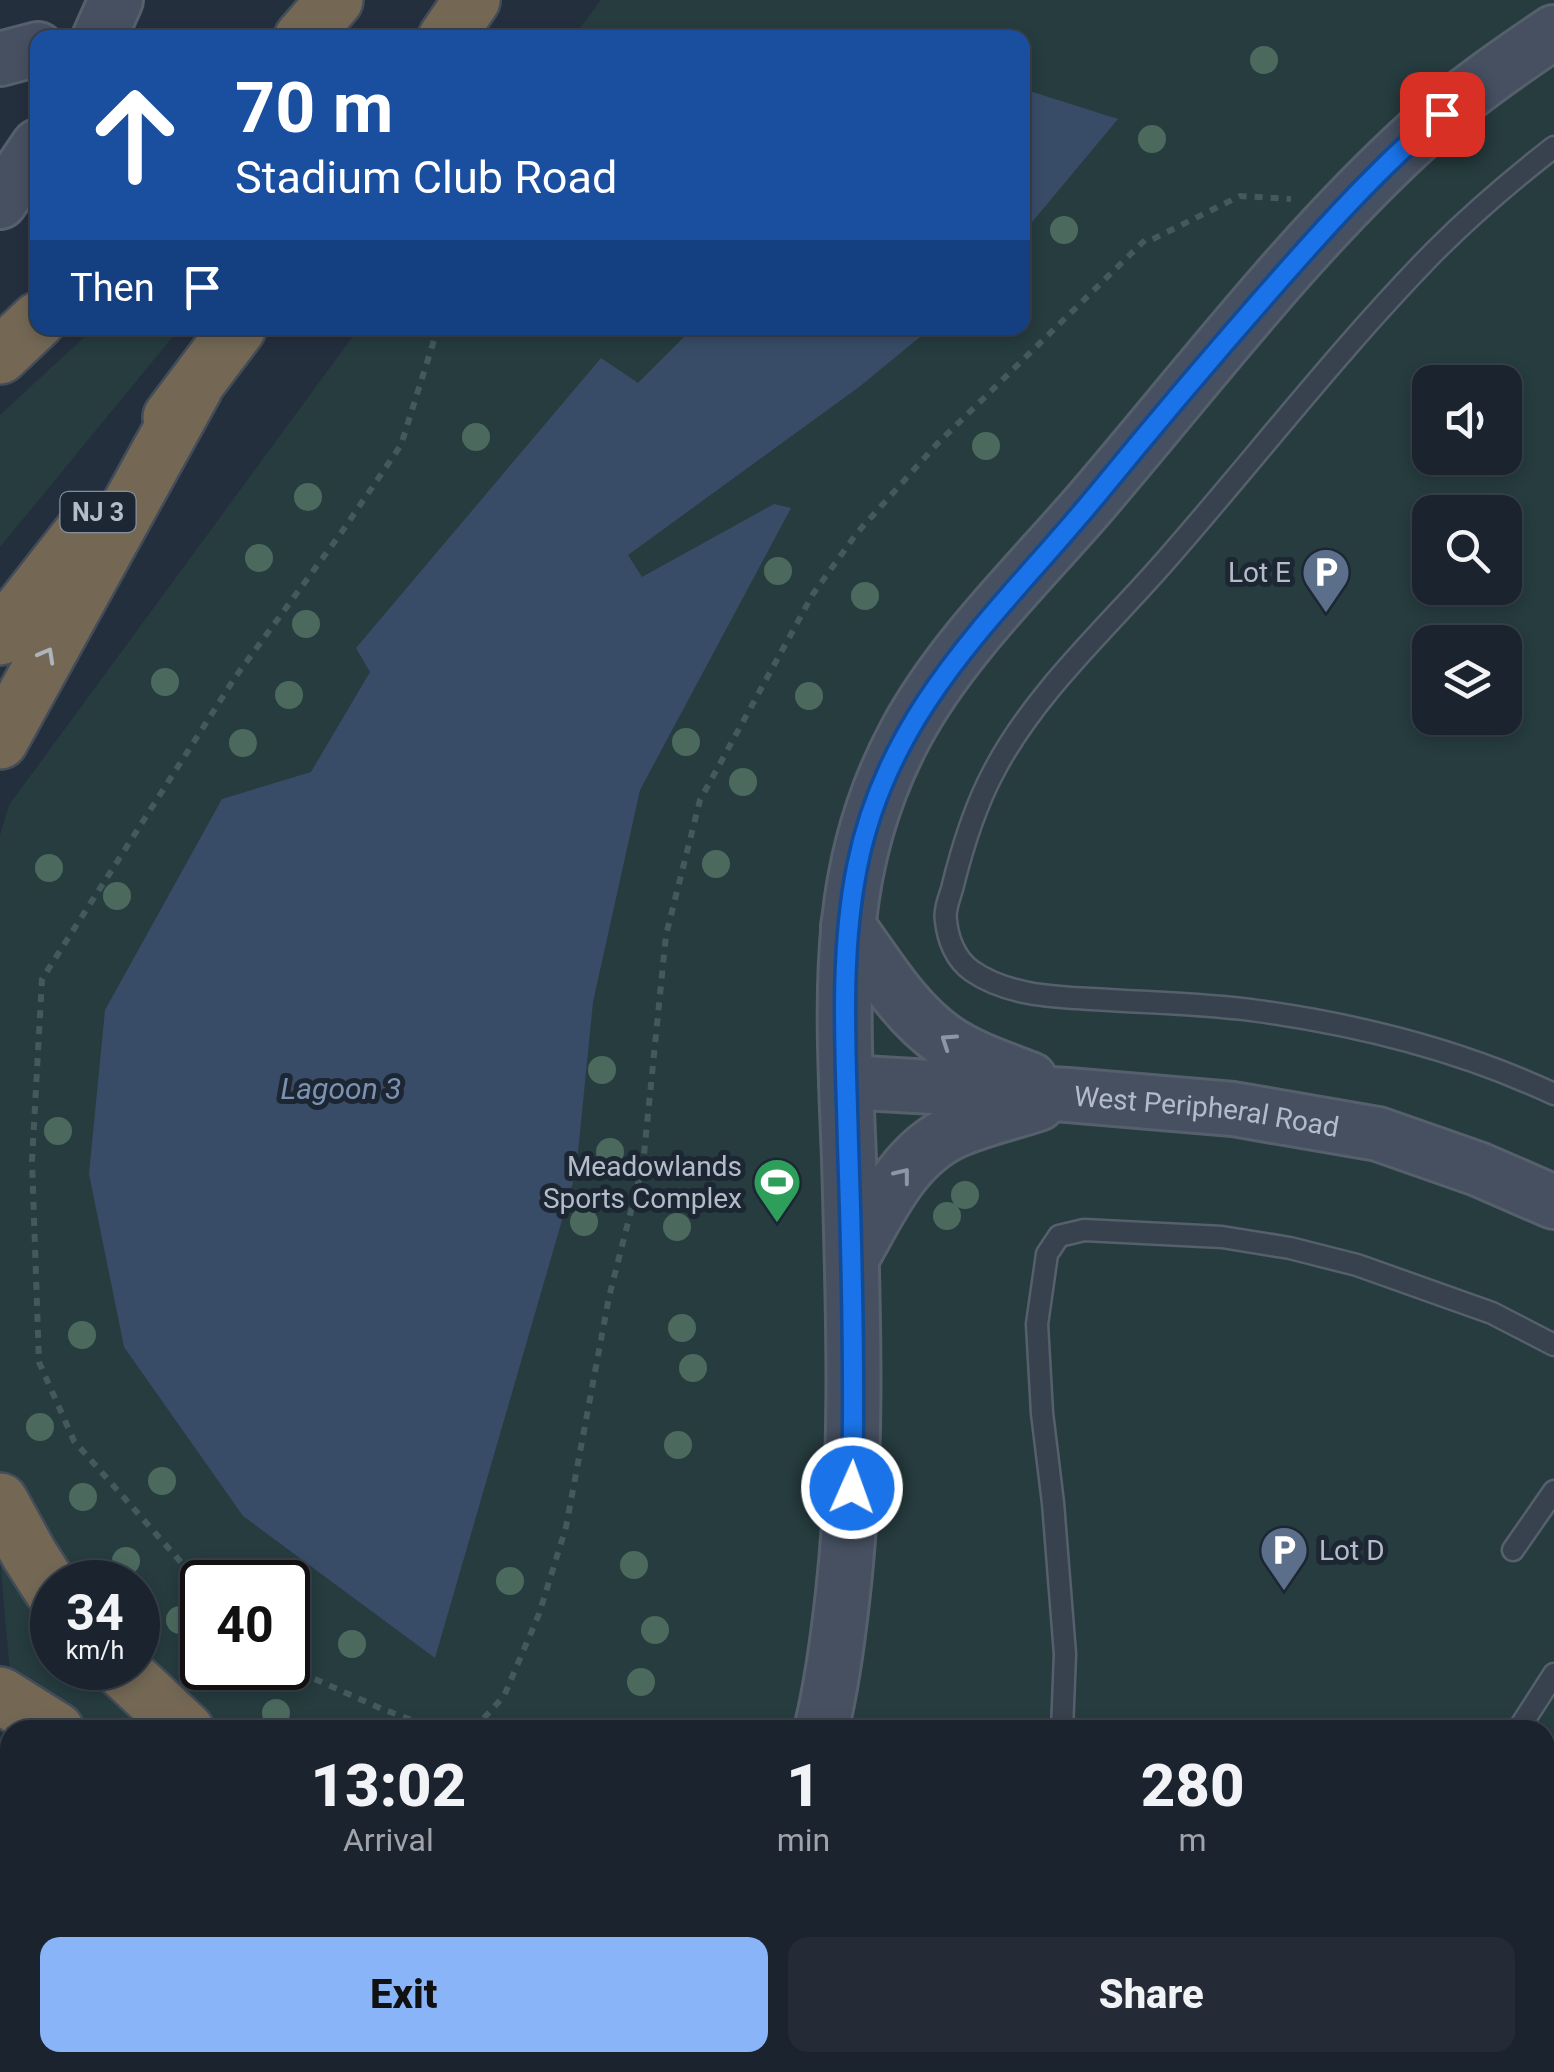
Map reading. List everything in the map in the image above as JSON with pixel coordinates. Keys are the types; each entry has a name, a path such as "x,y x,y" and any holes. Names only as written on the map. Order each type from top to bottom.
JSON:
{"highway":[{"path":"309,30 335,0"},
{"path":"451,30 472,0"},
{"path":"0,356 30,328"},
{"name":"NJ 3","path":"0,638 233,335"},
{"path":"0,741 195,387"},
{"path":"0,1501 33,1560"},
{"path":"143,1690 175,1720"},
{"path":"0,1696 40,1720"}],"street":[{"path":"826,1720 852,1488 852,1258 846,1082 848,926 872,808 906,732 939,680 1178,395 1348,202 1449,108 1554,32"},
{"path":"0,59 30,51"},
{"path":"0,202 30,158"},
{"path":"848,926 910,1009 944,1039 965,1052 1068,1094"},
{"name":"West Peripheral Road","path":"846,1082 1068,1094 1233,1110 1378,1134 1478,1169 1554,1202"},
{"path":"852,1258 896,1181 934,1142 955,1131 1068,1094"}],"lane":[{"path":"1554,147 1434,252 1053,687 995,769 962,850 944,917 954,952 970,970 1005,987 1053,996 1258,1011 1359,1030 1439,1050 1554,1094"},
{"path":"1062,1720 1064,1654 1037,1324 1047,1254 1059,1236 1084,1230 1222,1237 1290,1248 1356,1264 1492,1312 1554,1345"},
{"path":"1513,1550 1554,1491"},
{"path":"1524,1720 1554,1674"}],"path":[{"path":"483,1720 504,1696 538,1614 566,1528 608,1297 644,1164 666,934 700,800 813,594 857,533 937,444 1145,240 1240,196 1348,202"},
{"path":"180,1561 74,1441 39,1362 32,1161 42,979 236,676 401,445 436,335"},
{"path":"310,1677 412,1720"}],"green space":[{"name":"Meadowlands Sports Complex","path":"601,0 1554,0 1554,1720 14,1720 0,1559 0,835 9,805 354,335 1030,335 1030,30 578,30"},
{"path":"86,335 174,335 0,547 0,415"}],"water":[{"path":"1030,92 1118,119 1030,225"},
{"name":"Lagoon 3","path":"686,335 922,335 859,387 628,555 642,577 774,504 791,508 640,790 593,1002 576,1172 435,1658 310,1566 310,1560 302,1560 243,1516 124,1347 89,1174 105,1010 222,799 311,772 370,672 356,648 601,358 638,383"}],"place":[{"name":"Lot E","path":"1326,614"},
{"name":"Meadowlands Sports Complex","path":"777,1224"},
{"name":"Lot D","path":"1284,1592"}],"route":[{"path":"852,1488 852,1258 846,1082 848,926 864,836 883,780 920,708 963,649 1217,349 1348,202 1442,114"}]}
